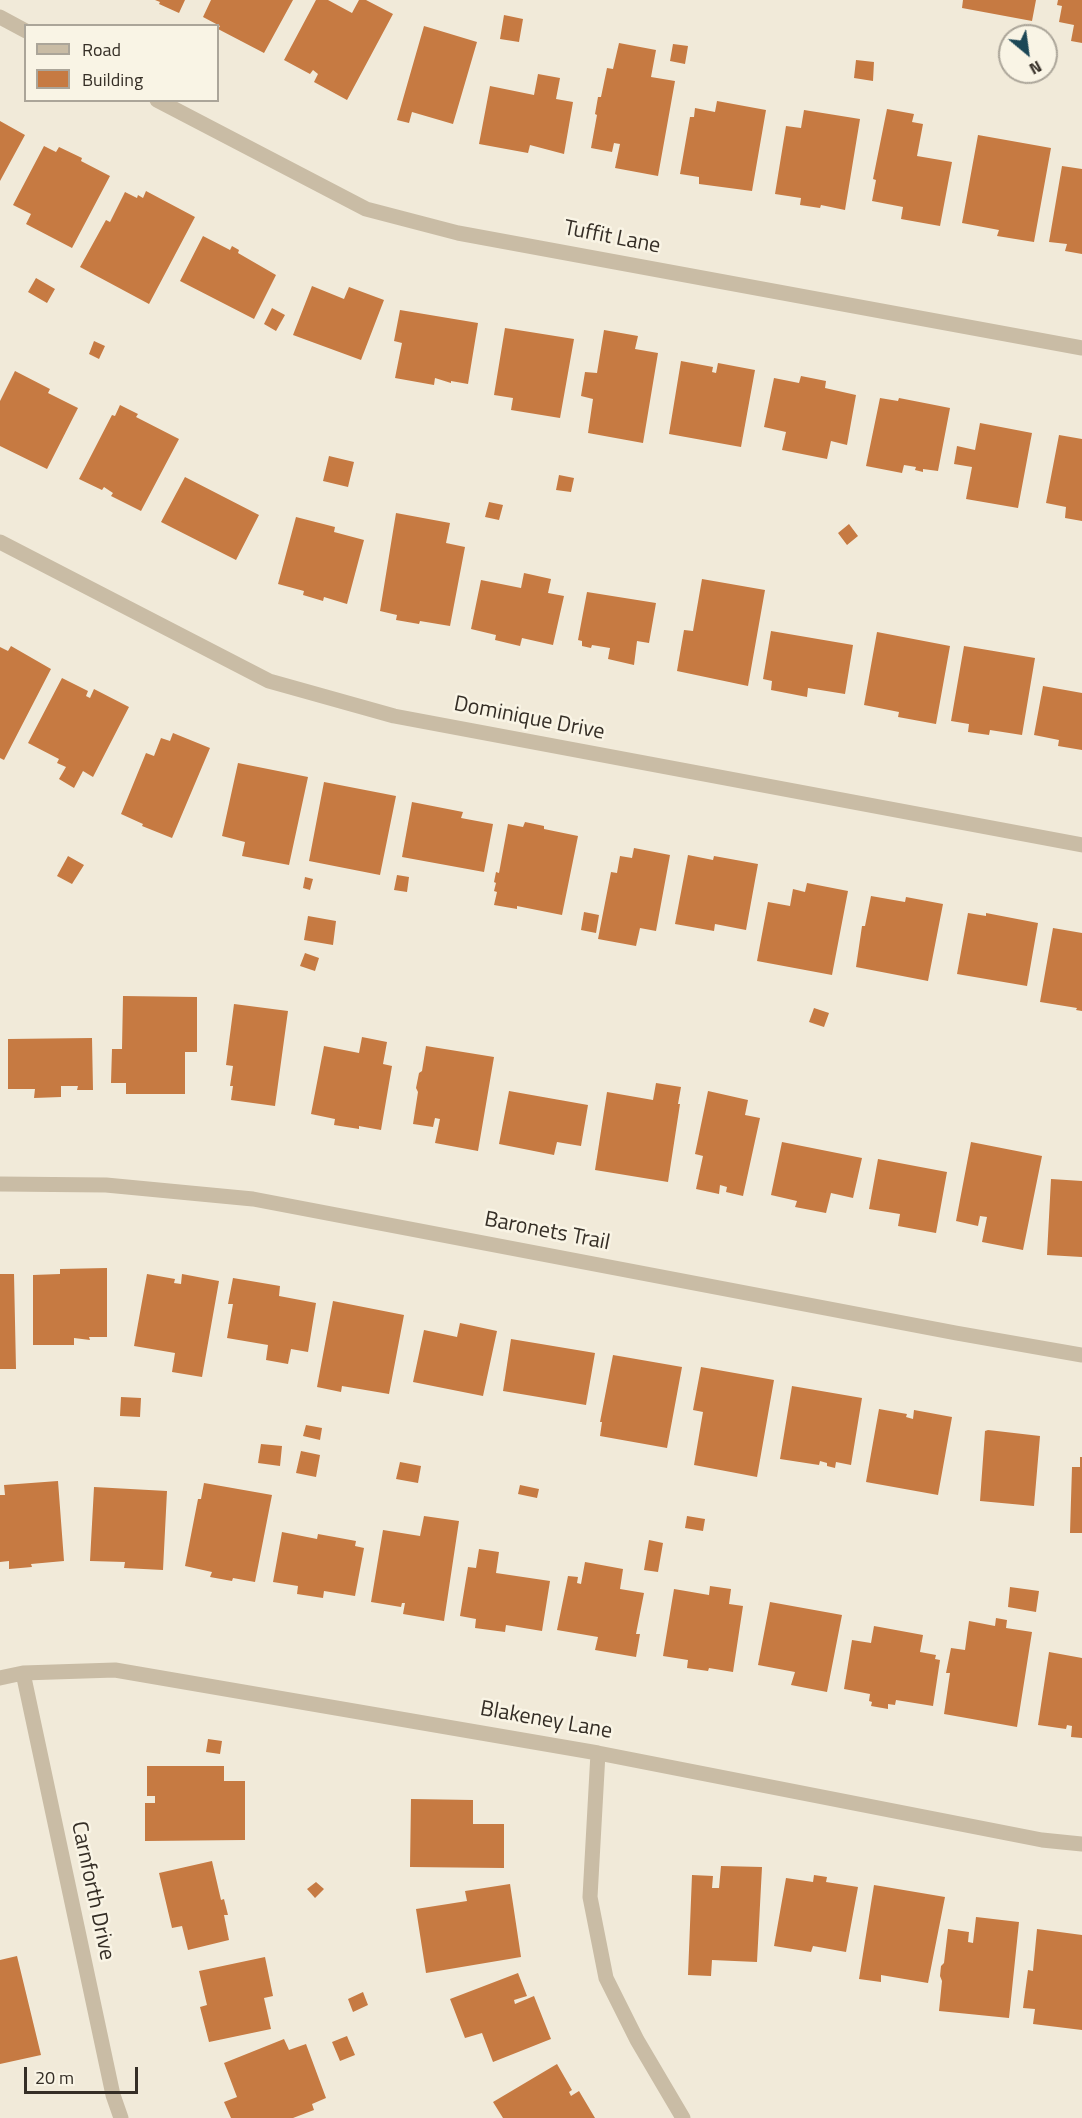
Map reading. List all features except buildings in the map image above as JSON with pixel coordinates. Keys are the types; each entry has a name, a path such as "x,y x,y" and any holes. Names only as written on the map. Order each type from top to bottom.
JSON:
{"street":[{"path":"0,17 24,30"},
{"name":"Tuffit Lane","path":"161,102 366,209 458,233 1082,348"},
{"name":"Dominique Drive","path":"0,542 269,681 394,716 1082,845"},
{"name":"Baronets Trail","path":"0,1184 106,1185 253,1198 956,1333 1082,1355"},
{"name":"Blakeney Lane","path":"0,1678 23,1673 115,1670 598,1753 1042,1840 1082,1844"},
{"name":"Carnforth Drive","path":"23,1673 113,2095 121,2118"},
{"path":"598,1753 590,1897 606,1978 637,2040 683,2118"}]}
